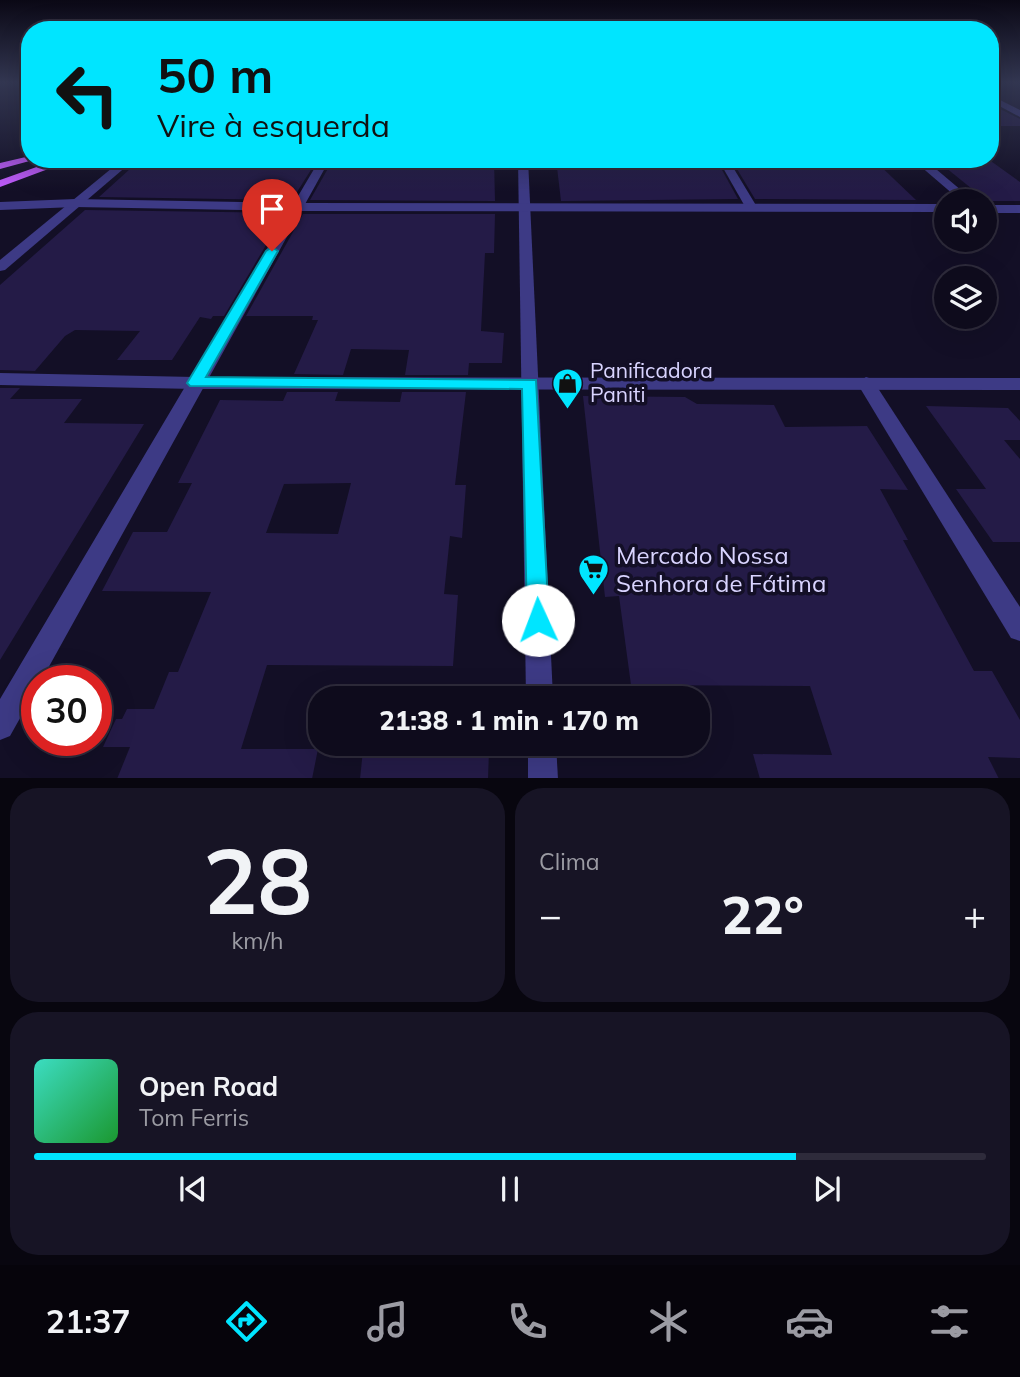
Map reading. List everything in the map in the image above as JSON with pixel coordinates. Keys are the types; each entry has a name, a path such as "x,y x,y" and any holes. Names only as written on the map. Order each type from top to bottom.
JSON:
{"main road":[{"path":"0,166 21,161"},
{"path":"0,184 45,168"}],"street":[{"path":"0,267 119,168"},
{"path":"0,726 320,168"},
{"path":"523,168 540,686"},
{"path":"728,168 751,207"},
{"path":"928,168 953,189"},
{"path":"0,206 75,203 298,207 934,208"},
{"path":"997,209 1020,209"},
{"path":"0,379 195,383 1020,384"},
{"path":"866,383 1020,629"},
{"path":"542,756 543,778"}],"building":[{"path":"999,118 1019,118 1020,126 999,126"},
{"path":"999,167 1020,182 1020,201 997,201 997,189 972,189 946,168"},
{"path":"131,168 312,168 292,200 99,197"},
{"path":"328,168 494,168 495,201 310,200"},
{"path":"557,168 721,168 738,199 561,201"},
{"path":"736,168 882,168 916,200 755,199"},
{"path":"85,210 285,213 224,316 213,316 211,319 200,317 172,360 117,360 140,331 75,330 65,336 35,371 0,370 0,285"},
{"path":"303,214 495,214 494,253 485,253 481,331 504,333 502,363 469,363 468,375 405,375 409,350 351,349 343,375 294,374 318,320 312,320 313,316 246,316"},
{"path":"0,388 20,388 10,399 82,399 64,423 144,424 0,660"},
{"path":"287,392 338,392 335,401 400,402 402,392 466,392 455,485 466,485 462,538 450,536 444,594 458,595 453,666 267,665 241,749 308,749 308,756 317,756 312,778 117,778 130,747 112,747 112,728 116,719 122,719 127,709 154,709 169,672 178,672 211,592 102,591 133,532 167,532 192,483 178,483 220,400 283,401","holes":["351,483 338,534 266,533 284,484"]},
{"path":"583,396 685,397 697,404 774,405 785,427 867,426 908,490 880,489 908,540 903,540 974,671 992,671 1020,720 1020,758 988,757 998,778 760,778 753,754 832,755 810,686 631,685 619,596 605,597"},
{"path":"926,406 1008,408 1020,421 1020,440 1004,440 1020,459 1020,542 993,542 956,489 986,489"},
{"path":"362,756 489,756 488,778 360,778"}],"place":[{"name":"Panificadora Paniti","path":"567,410"},
{"name":"Mercado Nossa Senhora de Fátima","path":"593,597"}],"route":[{"path":"272,251 195,383 530,384 538,620"}]}
